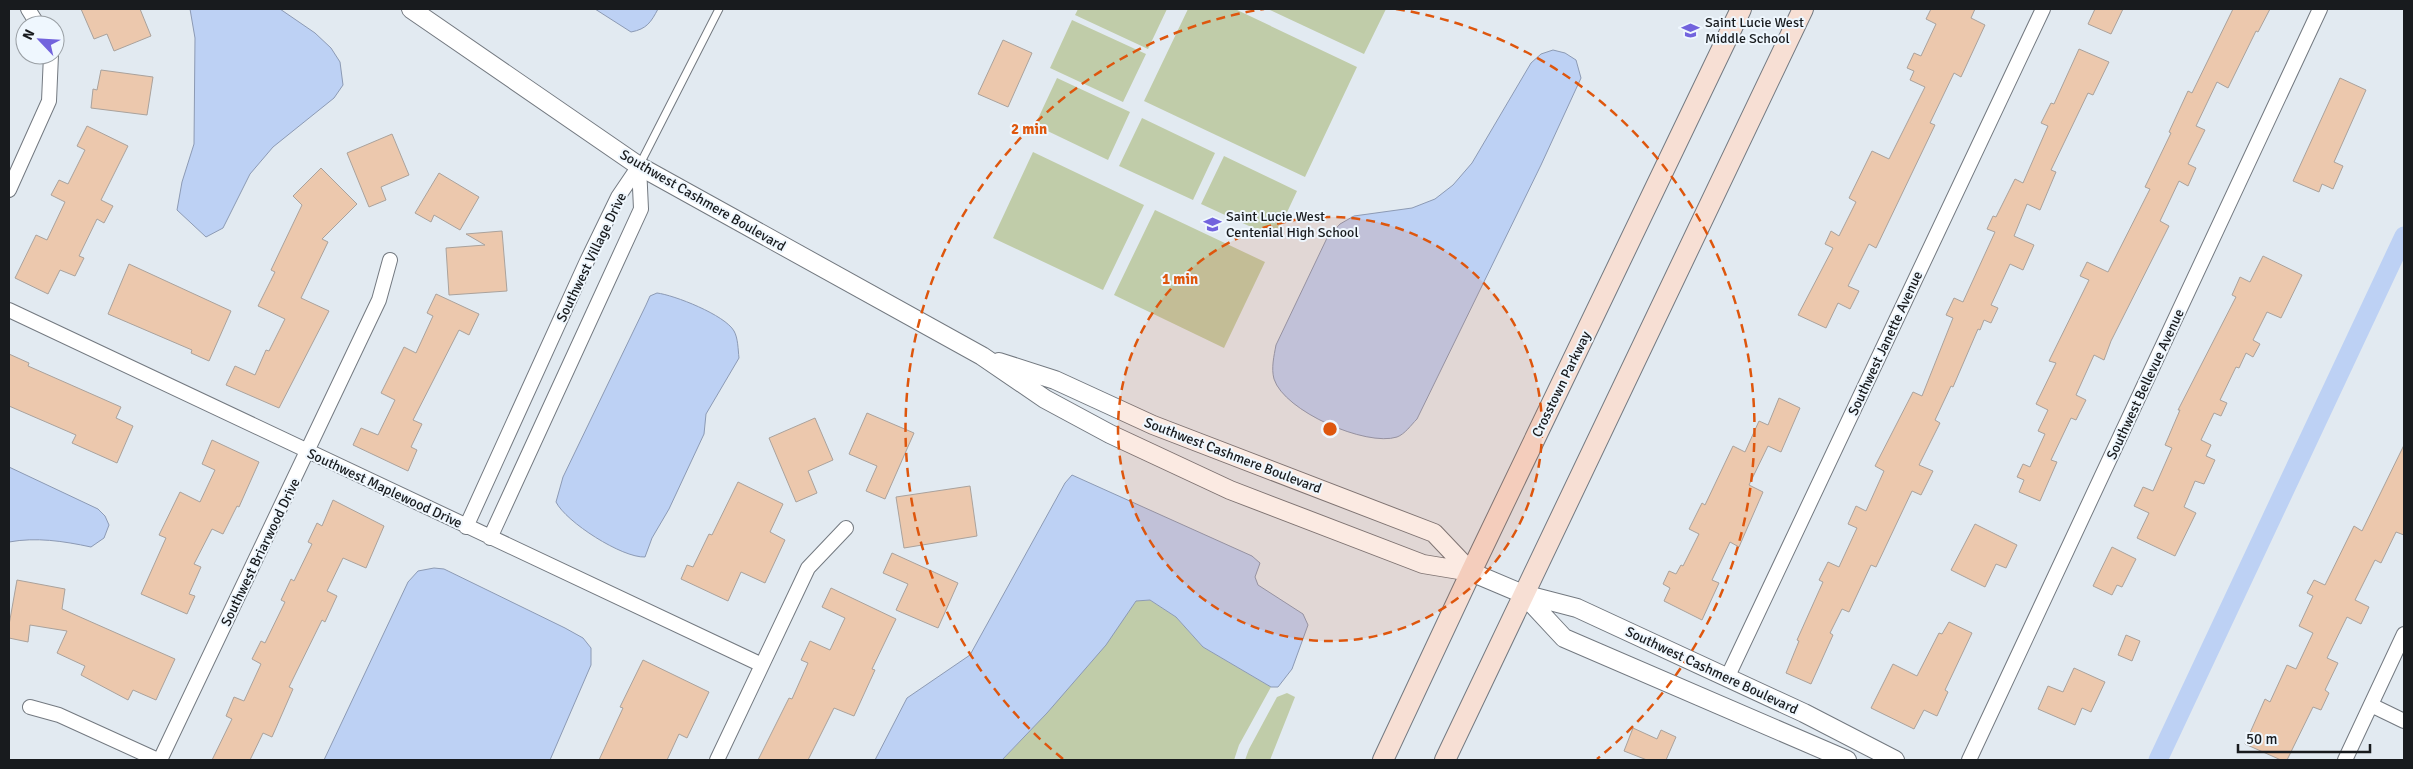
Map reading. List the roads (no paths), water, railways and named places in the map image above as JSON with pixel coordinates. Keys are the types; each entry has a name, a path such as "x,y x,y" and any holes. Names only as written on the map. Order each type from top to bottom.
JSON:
{"main road":[{"name":"Crosstown Parkway","path":"1383,760 1741,9"},
{"path":"1445,760 1522,594 1803,9"}],"street":[{"name":"Southwest Cashmere Boulevard","path":"411,9 639,166 982,356 1045,399 1110,434 1230,490 1423,564 1471,572 1522,594 1577,608 1804,713 1896,760"},
{"name":"Southwest Janette Avenue","path":"1727,678 2043,9"},
{"name":"Southwest Bellevue Avenue","path":"1969,760 2320,9"},
{"path":"9,190 49,101 51,65"},
{"name":"Southwest Village Drive","path":"466,526 587,261 618,197 639,166"},
{"name":"Southwest Village Drive","path":"490,538 641,208 639,166"},
{"name":"Southwest Briarwood Drive","path":"159,760 308,452 379,300 390,260"},
{"name":"Southwest Maplewood Drive","path":"9,310 762,665"},
{"name":"Southwest Cashmere Boulevard","path":"982,356 1055,380 1153,424 1434,533 1471,572"},
{"path":"718,760 808,568 846,528"},
{"name":"Southwest Cashmere Boulevard","path":"1522,594 1564,638 1847,760"},
{"path":"2345,760 2404,634"},
{"path":"2371,705 2404,721"},
{"path":"30,708 59,715 159,760"}],"lane":[{"path":"639,166 719,9"}],"water":[{"path":"190,9 280,9 315,33 331,48 340,62 343,85 334,98 273,147 250,174 223,228 206,237 177,210 182,182 194,144 195,38"},
{"path":"595,9 658,9 648,24 641,29 631,32"},
{"path":"1553,50 1565,53 1576,60 1581,78 1541,165 1417,419 1400,436 1383,439 1366,437 1328,424 1293,403 1281,391 1274,379 1273,366 1276,345 1327,238 1340,224 1354,216 1412,208 1435,199 1453,185 1472,163 1531,63 1541,54"},
{"path":"657,293 699,307 729,325 736,337 739,358 706,414 704,434 669,509 652,538 645,557 623,552 596,537 571,519 556,502 563,477 650,296"},
{"path":"9,467 98,509 105,516 109,525 104,538 91,547 50,540 9,542"},
{"path":"1072,475 1252,556 1260,563 1255,577 1258,585 1303,614 1308,625 1292,669 1278,687 1271,687 1203,647 1176,617 1150,600 1136,601 1106,645 1047,713 1002,760 875,760 907,698 970,655 1065,483"},
{"path":"434,568 444,569 565,628 583,638 591,648 591,665 550,760 324,760 408,582 418,571"}],"waterway":[{"path":"2158,760 2404,236"}],"place":[{"name":"Saint Lucie West Middle School","path":"1691,30"},
{"name":"Saint Lucie West Centenial High School","path":"1212,224"}]}
